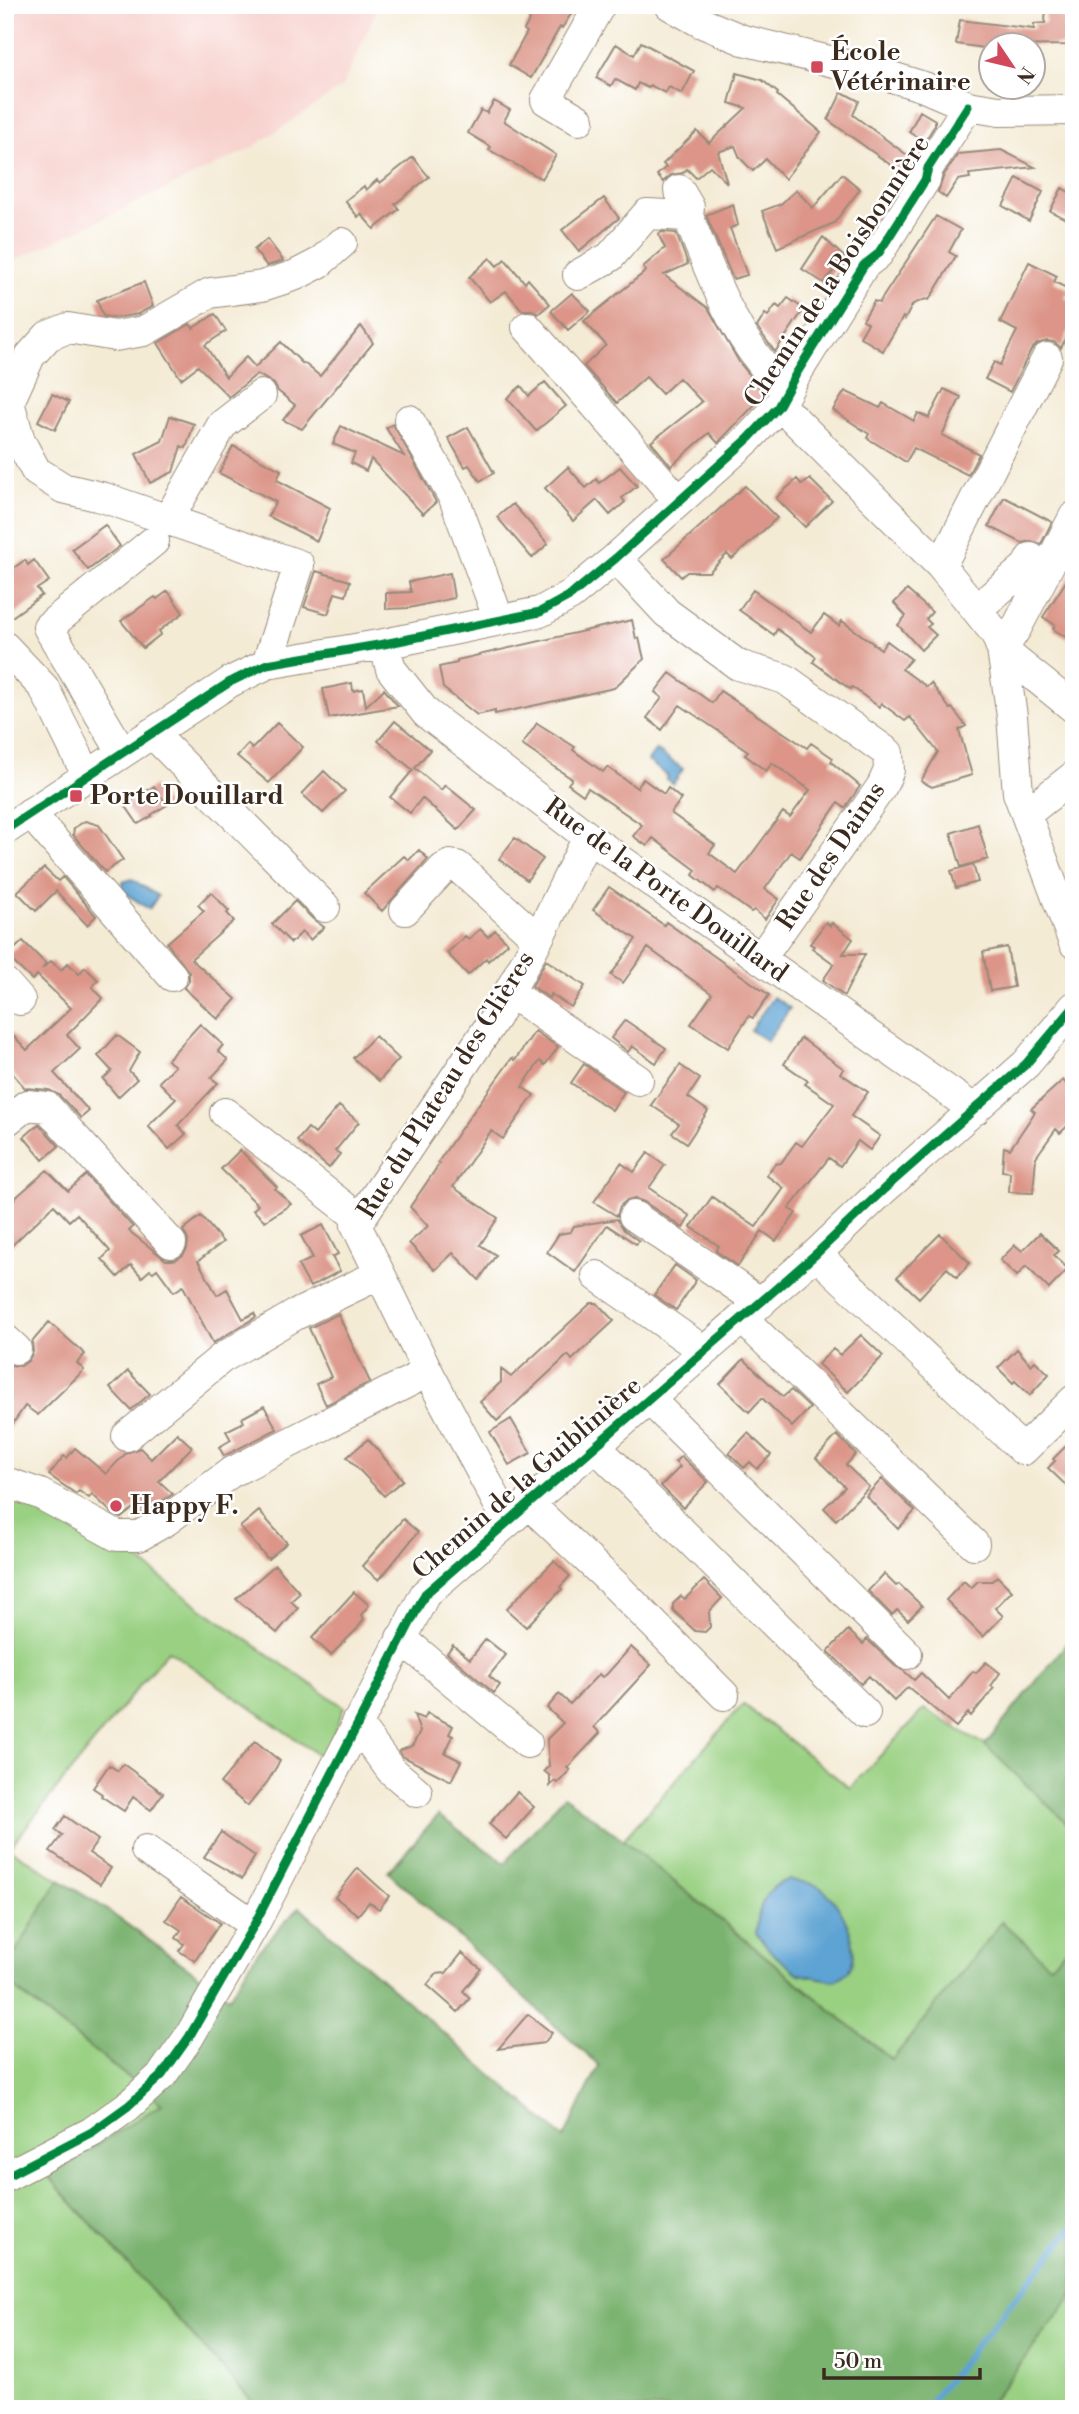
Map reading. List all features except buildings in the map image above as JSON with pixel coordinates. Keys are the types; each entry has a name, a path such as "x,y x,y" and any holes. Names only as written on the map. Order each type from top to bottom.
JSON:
{"street":[{"path":"579,120 545,100 600,5"},
{"path":"670,5 702,23 743,40 879,73 924,87 968,106 999,111 1074,110"},
{"name":"Chemin de la Boisbonnière","path":"5,830 229,682 267,664 384,644 540,612 571,595 749,438 782,399 864,265 878,254 925,180 928,168 968,106"},
{"path":"578,275 610,257 647,214 684,203 720,297 793,418 941,566 996,635 1002,650 1012,716 1018,793 1074,943"},
{"path":"267,664 299,565 155,524 105,498 63,488 36,471 20,441 9,402 30,356 48,336 68,328 115,336 144,331 210,293 262,286 296,275 319,263 342,243"},
{"path":"527,327 678,500"},
{"path":"941,566 1047,358"},
{"path":"122,752 48,626 155,524 222,425 261,396"},
{"path":"155,524 211,411"},
{"path":"409,421 454,498 499,620"},
{"path":"1002,650 1017,627 1074,517"},
{"name":"Rue des Daims","path":"616,558 667,613 738,665 786,679 888,753 889,770 883,786 761,958"},
{"path":"977,609 1026,567 1031,558"},
{"name":"Rue de la Porte Douillard","path":"384,644 391,669 426,713 588,837 975,1110"},
{"path":"5,647 44,688 87,775"},
{"path":"1002,650 1071,699"},
{"path":"152,733 326,907"},
{"path":"1026,814 1074,776"},
{"path":"34,811 150,937"},
{"path":"34,811 172,976"},
{"name":"Rue du Plateau des Glières","path":"588,837 538,939 495,1018 356,1224 428,1372 517,1512 616,1586 724,1695"},
{"path":"405,910 443,869 450,865 457,866 538,939"},
{"path":"509,992 637,1082"},
{"name":"Chemin de la Guiblinière","path":"5,2177 92,2132 128,2106 162,2075 189,2037 254,1925 425,1594 816,1254 884,1189 1026,1064 1074,1007"},
{"path":"5,1122 27,1105 47,1107 171,1243"},
{"path":"225,1112 360,1219"},
{"path":"634,1216 752,1311 974,1545"},
{"path":"816,1254 1023,1450 1074,1400"},
{"path":"127,1436 222,1358 295,1315 380,1274"},
{"path":"597,1276 704,1351"},
{"path":"5,1482 40,1494 117,1536 139,1536 167,1520 230,1473 428,1372"},
{"path":"649,1399 908,1654"},
{"path":"596,1447 865,1713"},
{"path":"401,1638 527,1743"},
{"path":"356,1723 391,1770 417,1792"},
{"path":"146,1850 254,1925"}],"shaded area":[{"path":"5,5 379,5 342,87 250,149 5,265"}],"green space":[{"path":"5,1494 30,1503 140,1561 197,1605 344,1707 324,1759 168,1650 9,1848 59,1880 5,1970"},
{"path":"1074,1634 1074,1830 985,1745"},
{"path":"743,1704 850,1788 924,1709 985,1745 1074,1830 1074,1943 1049,1966 1002,1922 892,2060 623,1840"},
{"path":"564,1796 623,1840 892,2060 1002,1922 1049,1965 1074,1943 1074,2294 986,2409 250,2409 250,2399 48,2176 162,2104 5,1981 5,1970 59,1880 97,1903 229,1997 259,1950 299,1907 564,2138 599,2066 388,1872 438,1815 505,1863"},
{"path":"5,1981 162,2104 48,2176 250,2399 250,2409 5,2409"},
{"path":"1074,2294 1074,2409 986,2409"}],"water":[{"path":"656,750 683,769 673,784 666,779 668,776 648,761"},
{"path":"132,879 158,896 149,909 122,891 123,882"},
{"path":"773,997 790,1008 767,1041 750,1030"},
{"path":"789,1880 810,1883 821,1888 836,1904 848,1926 854,1951 852,1962 847,1972 835,1981 799,1974 774,1955 756,1934 760,1908 768,1893 780,1883"}],"waterway":[{"path":"924,2409 1074,2226"}],"cycle path":[{"path":"5,830 230,682 267,664 384,644 540,612 571,595 749,438 778,407 864,265 878,254 925,180 928,168 968,106"},
{"path":"5,2177 92,2132 128,2106 162,2075 189,2037 254,1925 425,1594 816,1254 884,1189 1026,1064 1074,1007"}],"place":[{"name":"École Vétérinaire","path":"817,67"},
{"name":"Porte Douillard","path":"76,796"},
{"name":"Happy F.","path":"116,1506"}]}
